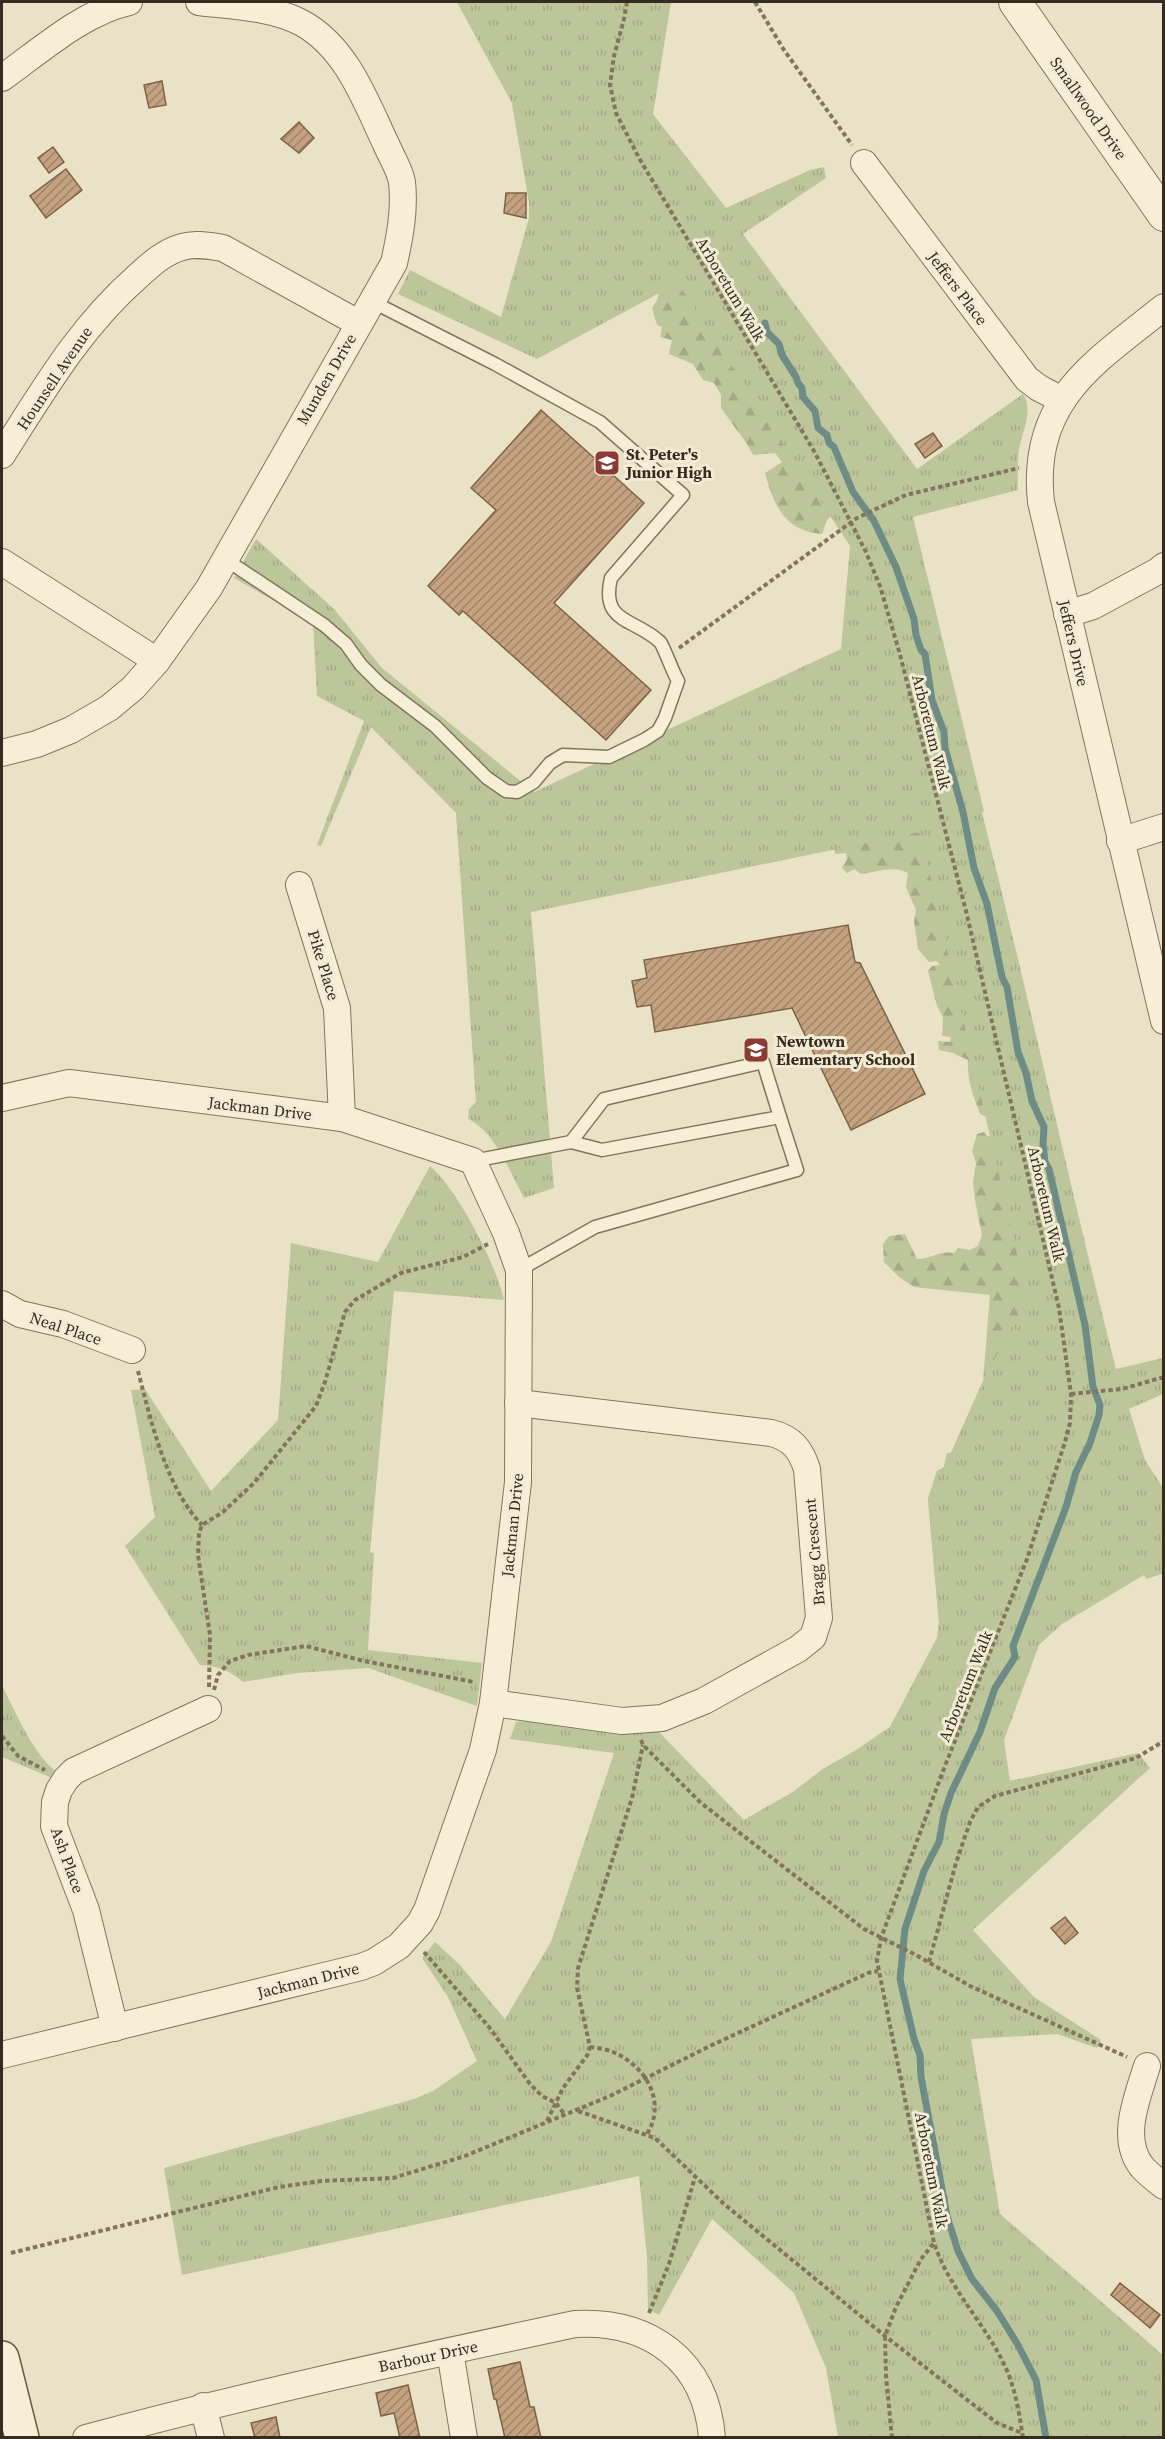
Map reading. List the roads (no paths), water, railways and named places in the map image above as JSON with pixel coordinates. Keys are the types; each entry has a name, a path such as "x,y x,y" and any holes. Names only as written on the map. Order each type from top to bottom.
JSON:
{"main road":[{"path":"2,2358 22,2438"}],"street":[{"path":"2,78 89,17 110,6 129,2"},
{"name":"Munden Drive","path":"2,753 37,744 71,730 109,708 133,688 157,661 190,617 225,558 393,263 403,220 402,179 358,85 326,39 301,22 274,12 199,2"},
{"name":"Smallwood Drive","path":"1015,2 1164,215"},
{"name":"Jeffers Place","path":"864,164 1027,379 1048,394 1062,400"},
{"name":"Hounsell Avenue","path":"2,455 72,346 109,301 149,266 164,255 183,246 199,244 223,248 358,323"},
{"name":"Jeffers Drive","path":"1164,307 1086,370 1062,400 1045,439 1040,463 1040,487 1067,614 1164,1021"},
{"path":"2,562 157,661"},
{"path":"1067,614 1099,603 1164,566"},
{"path":"1120,841 1164,827"},
{"name":"Pike Place","path":"299,885 337,1008 342,1118"},
{"name":"Jackman Drive","path":"2,1098 69,1083 342,1118 473,1161 506,1233 519,1270 518,1482 494,1695 483,1750 433,1896 420,1923 386,1956 350,1971 2,2055"},
{"name":"Neal Place","path":"2,1304 20,1314 63,1324 132,1350"},
{"name":"Bragg Crescent","path":"494,1695 635,1721 662,1718 692,1707 798,1649 813,1637 817,1628 819,1608 807,1469 803,1457 790,1440 771,1433 518,1403"},
{"name":"Ash Place","path":"115,2028 89,1919 54,1826 55,1803 66,1779 86,1765 208,1708"},
{"path":"1147,2066 1133,2116 1133,2147 1142,2166 1164,2186"},
{"name":"Barbour Drive","path":"86,2438 203,2406 450,2351 575,2324 608,2324 641,2332 668,2349 692,2375 707,2409 712,2438"},
{"path":"450,2351 464,2438"},
{"path":"203,2406 211,2438"}],"lane":[{"path":"225,558 324,626 346,644 361,665 381,685 435,726 487,778 506,791 517,792 534,782 550,763 564,755 609,757 629,749 658,731 678,681 661,643 615,614 607,594 611,578 683,495 600,422 495,364 371,301"},
{"path":"519,1270 595,1227 797,1170 763,1062 604,1099 571,1142"},
{"path":"473,1161 571,1142 602,1150 780,1117"}],"waterway":[{"path":"765,323 767,332 779,344 782,355 802,388 803,397 815,411 818,428 827,435 829,443 834,447 853,492 874,521 896,567 914,619 916,635 921,650 925,654 932,700 944,732 945,748 963,812 974,868 987,904 1002,977 1007,987 1018,1052 1026,1073 1032,1101 1044,1127 1045,1162 1049,1169 1085,1325 1093,1387 1100,1405 1090,1443 1076,1472 1066,1507 1013,1646 1015,1657 995,1688 980,1732 951,1793 944,1814 939,1842 924,1871 905,1929 900,1979 920,2055 921,2077 947,2216 958,2251 972,2279 997,2311 1018,2345 1036,2380 1046,2438"}],"place":[{"name":"St. Peter's Junior High","path":"607,463"},
{"name":"Newtown Elementary School","path":"756,1050"}]}
